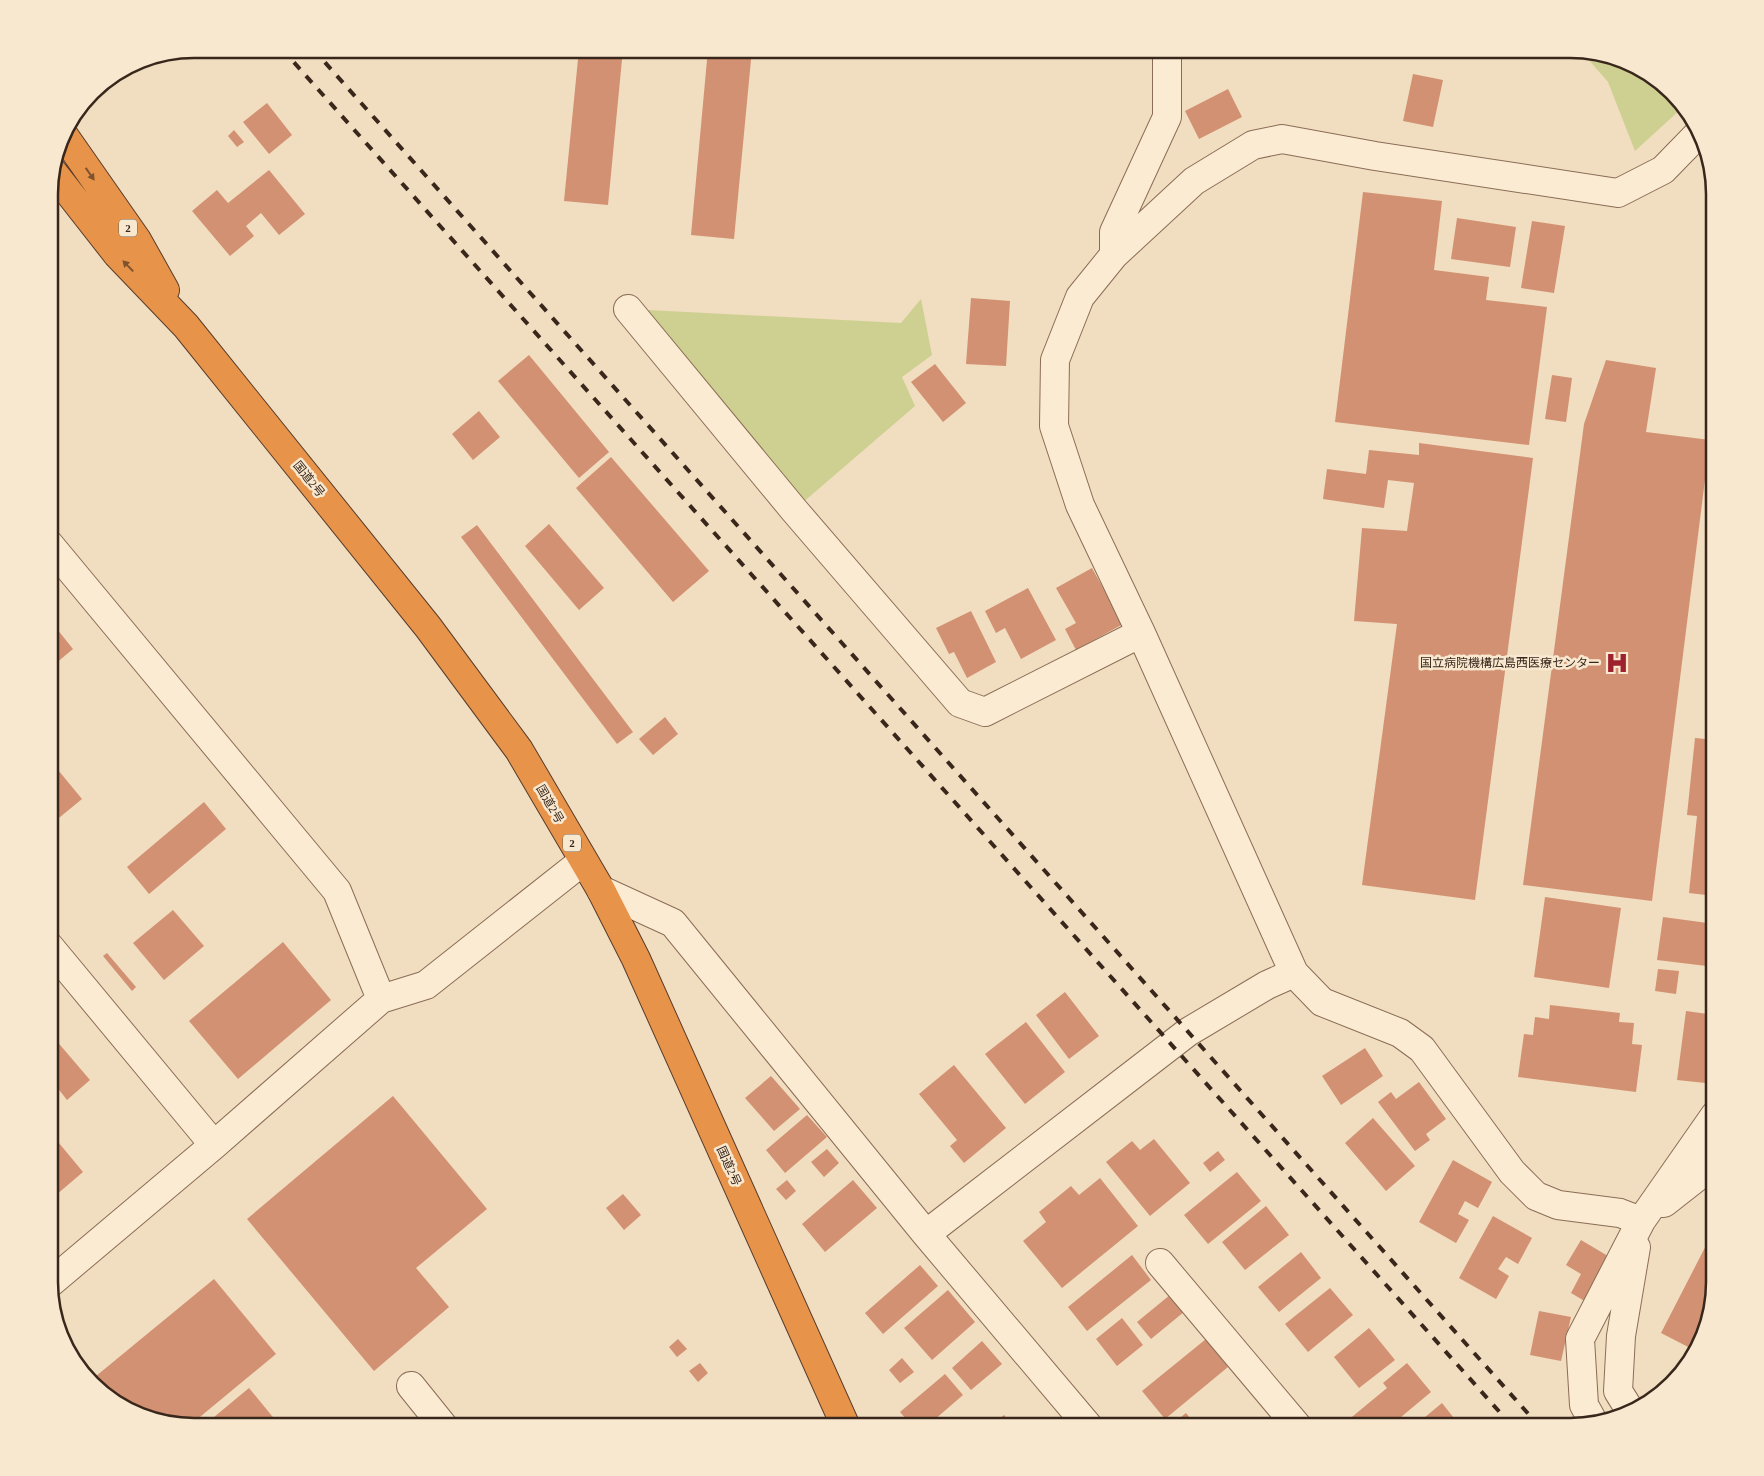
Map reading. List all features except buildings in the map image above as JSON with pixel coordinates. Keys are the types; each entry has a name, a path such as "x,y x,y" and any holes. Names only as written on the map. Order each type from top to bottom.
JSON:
{"highway":[{"name":"国道2号","path":"68,142 137,240 186,326"},
{"name":"国道2号","path":"59,180 116,254 186,326 428,627 519,750 583,862 602,890 636,959 842,1419"}],"street":[{"path":"1114,254 1114,232 1167,117 1167,58"},
{"path":"1641,1221 1620,1213 1558,1205 1536,1196 1512,1172 1422,1049 1400,1033 1322,1002 1294,973 1142,633 1080,505 1054,426 1055,360 1080,297 1114,254 1194,181 1253,145 1282,139 1375,156 1618,193 1663,170 1694,138"},
{"path":"628,309 794,510 960,703 985,712 1142,633"},
{"path":"58,555 336,890 381,999"},
{"path":"58,1276 214,1145 381,999 426,985 583,862"},
{"path":"602,890 673,923 926,1234 1082,1419"},
{"path":"58,957 214,1145"},
{"path":"926,1234 1188,1032 1267,985 1294,973"},
{"path":"1591,1417 1584,1405 1580,1340 1641,1221 1707,1126"},
{"path":"1627,1405 1618,1392 1621,1336 1641,1221 1707,1169"},
{"path":"1160,1262 1291,1419"},
{"path":"410,1386 437,1419"}],"green space":[{"path":"1588,59 1614,65 1638,76 1667,97 1678,111 1635,151 1608,82"},
{"path":"921,299 932,355 902,377 915,406 794,510 628,309 901,323"}],"railway":[{"path":"290,58 1506,1419"},
{"path":"321,58 1533,1419"}],"place":[{"name":"国立病院機構広島西医療センター","path":"1617,663"}]}
